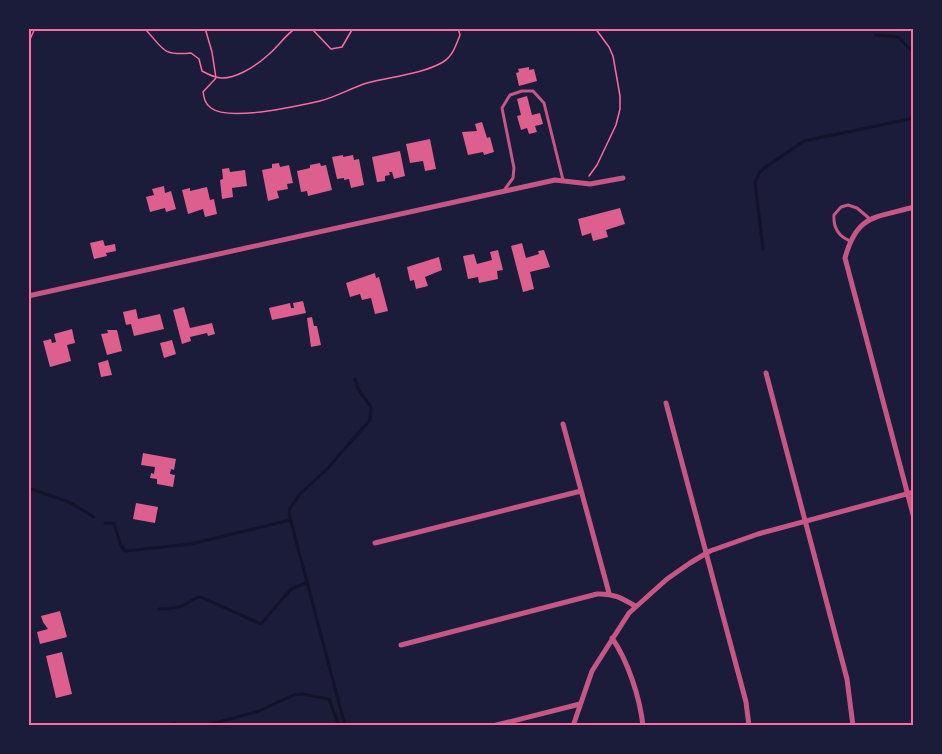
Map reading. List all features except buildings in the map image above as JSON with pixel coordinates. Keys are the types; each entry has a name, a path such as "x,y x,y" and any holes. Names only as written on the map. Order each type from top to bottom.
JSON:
{"street":[{"path":"28,296 563,180 576,183 604,183 623,178"},
{"path":"914,207 870,219 861,224 850,242 845,258 910,493 914,519"},
{"path":"766,373 847,679 853,726"},
{"path":"666,403 746,702 749,726"},
{"path":"563,424 609,593"},
{"path":"375,543 581,491"},
{"path":"573,726 592,671 612,638 635,606 667,579 706,554 749,536 910,493"},
{"path":"401,645 581,597 609,593 635,606"},
{"path":"612,638 628,664 643,726"},
{"path":"493,726 580,704"}],"lane":[{"path":"504,192 513,178 514,168 502,108 510,95 522,91 533,91 544,103 563,180"},
{"path":"850,242 841,237 835,228 834,214 837,210 848,205 857,208 870,219"}],"path":[{"path":"28,44 35,28"},
{"path":"144,28 165,51 174,54 191,53 199,59 202,71 216,78 228,78 247,70 267,56 296,28"},
{"path":"205,28 216,78"},
{"path":"307,28 313,30 331,49 342,47 353,28"},
{"path":"216,78 202,92 205,101 212,109 220,112 242,113 273,110 320,100 355,87 431,68 444,62 452,54 460,35 458,28"},
{"path":"576,183 589,176 597,165 616,125 620,110 613,56 595,28"}],"waterway":[{"path":"875,35 898,37 914,53"},
{"path":"763,249 755,182 760,172 804,141 914,118"},
{"path":"345,726 289,514 290,508 300,494 327,469 370,420 371,407 358,389 355,379"},
{"path":"28,488 69,502 94,517"},
{"path":"105,523 114,523 121,546 125,551 191,544 290,520"},
{"path":"159,609 178,607 201,597 261,624 291,589 306,583"},
{"path":"204,726 259,711 294,695 302,694 329,699 339,726"},
{"path":"174,723 179,726"}]}
